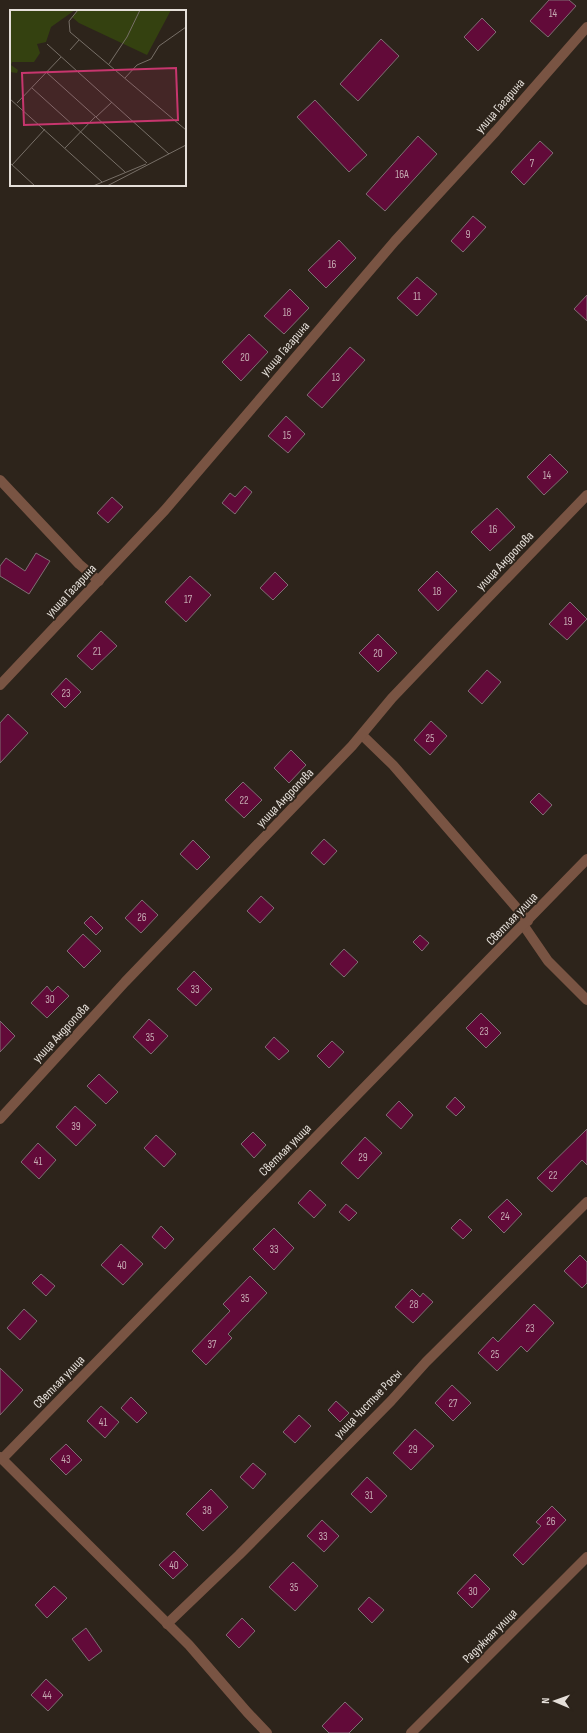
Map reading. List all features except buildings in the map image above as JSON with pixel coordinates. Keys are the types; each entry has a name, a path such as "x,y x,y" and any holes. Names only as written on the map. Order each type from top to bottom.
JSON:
{"street":[{"name":"улица Гагарина","path":"0,686 168,506 395,241 496,131 587,26"},
{"path":"0,480 79,564 99,581"},
{"name":"улица Андропова","path":"0,1119 125,982 362,735 392,698 587,495"},
{"path":"362,735 393,766 526,923 548,961 587,1000"},
{"name":"Светлая улица","path":"1,1458 587,859"},
{"name":"улица Чистые Росы","path":"167,1624 239,1555 391,1401 426,1362 587,1202"},
{"path":"1,1458 189,1645 267,1733"},
{"name":"Радужная улица","path":"411,1733 587,1557"}]}
